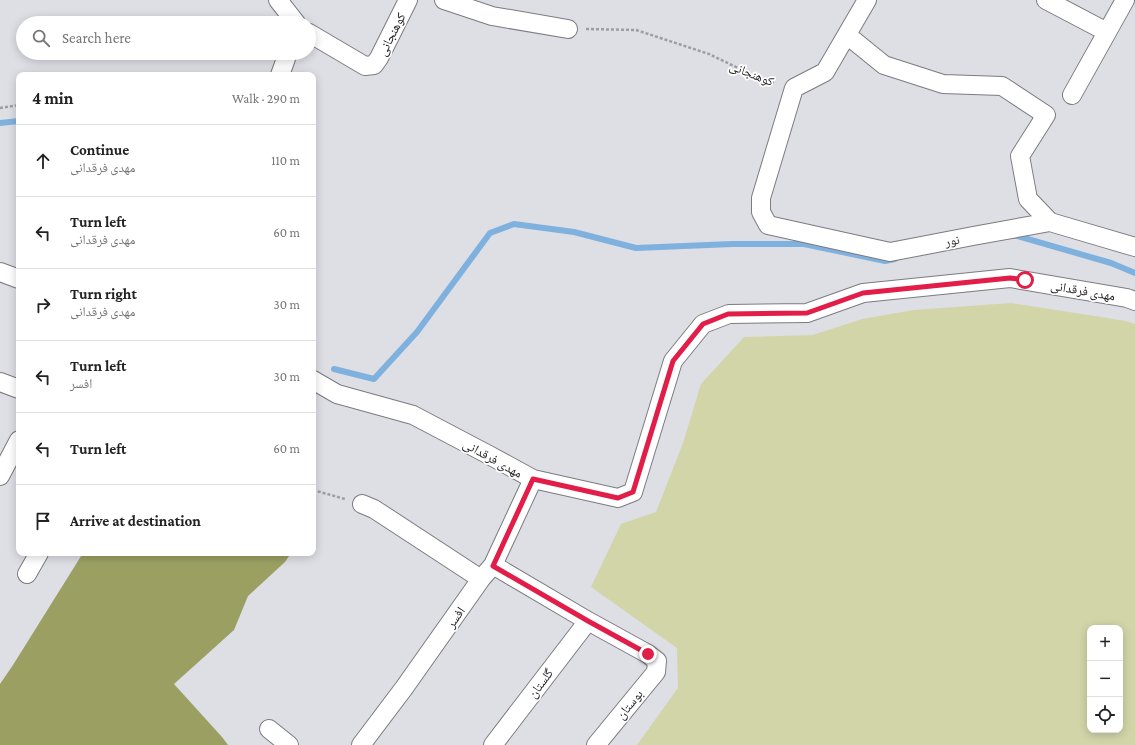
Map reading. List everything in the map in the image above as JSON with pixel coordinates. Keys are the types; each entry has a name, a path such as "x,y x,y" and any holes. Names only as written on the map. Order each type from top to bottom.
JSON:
{"street":[{"path":"278,0 291,16"},
{"name":"کوهنجانی","path":"316,37 365,66 374,65 408,0"},
{"path":"444,0 492,16 568,29"},
{"path":"794,88 825,72 867,0"},
{"path":"1046,0 1107,32"},
{"path":"1072,95 1125,0"},
{"path":"847,35 884,65 943,84 1002,86 1046,115 1020,156 1028,199 1050,222"},
{"path":"281,72 285,60"},
{"name":"نور","path":"794,88 761,198 762,212 768,224 890,252 1050,222 1135,247"},
{"path":"0,272 16,278"},
{"name":"مهدی فرقدانی","path":"316,382 337,394 412,415 533,479 618,498 633,492 673,361 703,324 728,314 807,313 863,293 1010,278 1127,298 1135,301"},
{"path":"0,382 16,388"},
{"path":"0,476 16,446"},
{"name":"افسر","path":"361,745 404,688 481,579 493,566 533,479"},
{"path":"362,504 374,509 481,579"},
{"path":"27,574 37,556"},
{"path":"493,566 588,621"},
{"name":"بوستان","path":"588,621 648,654 656,661 656,672 596,745"},
{"name":"گلستان","path":"493,745 588,621"},
{"path":"269,729 289,745"}],"path":[{"name":"کوهنجانی","path":"568,29 636,30 708,54 767,82 794,88"},
{"path":"0,108 16,105"},
{"path":"316,491 362,504"}],"green space":[{"path":"1011,303 1126,321 1135,324 1135,745 637,745 678,688 677,648 591,587 621,524 656,512 683,443 701,384 744,337 813,335 862,319 914,310"},
{"path":"81,556 289,556 285,562 248,596 234,630 174,684 228,745 0,745 0,684"}],"waterway":[{"path":"0,123 16,121"},
{"path":"334,369 374,379 417,332 490,233 514,224 574,232 636,248 732,244 804,244 885,261 895,259"},
{"path":"1012,236 1014,235 1111,263 1135,273"}],"route":[{"path":"648,654 493,566 533,479 618,498 633,492 673,361 703,324 728,314 807,313 863,293 1010,278 1025,280"}]}
